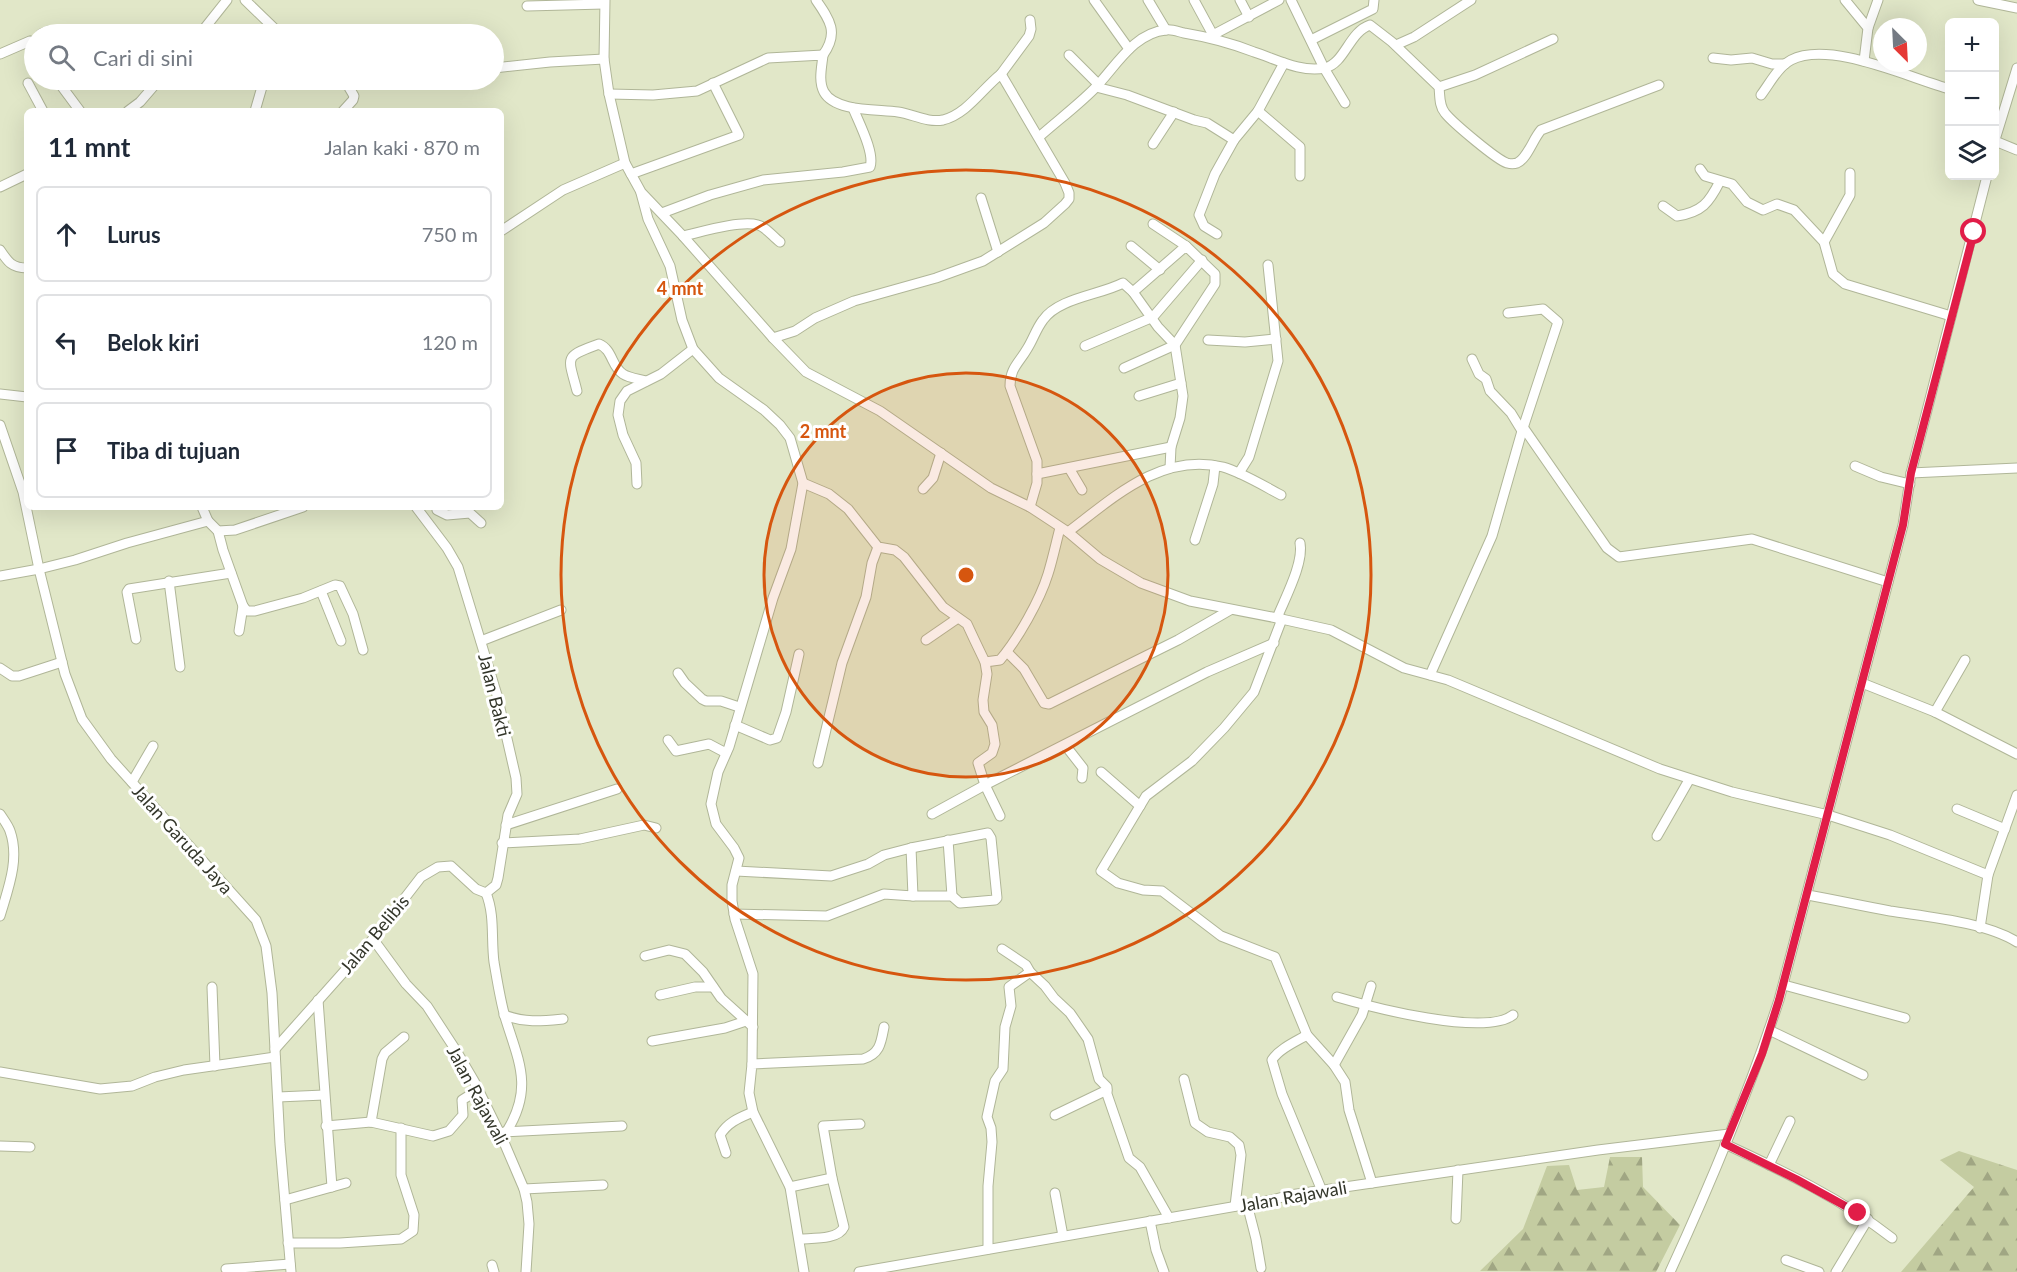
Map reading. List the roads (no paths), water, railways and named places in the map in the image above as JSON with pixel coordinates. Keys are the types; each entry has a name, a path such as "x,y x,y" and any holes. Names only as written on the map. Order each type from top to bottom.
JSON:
{"street":[{"path":"208,24 227,0"},
{"path":"246,0 269,24"},
{"path":"816,0 832,31 829,47 823,55 821,78 824,93 833,100 853,108 900,112 929,120 943,120 957,114 1000,74 1029,36 1030,20"},
{"path":"1094,0 1129,49"},
{"path":"1148,0 1166,30"},
{"path":"1194,0 1211,36"},
{"path":"1240,0 1249,17"},
{"path":"1211,36 1279,0"},
{"path":"1291,0 1324,68 1345,103"},
{"path":"1395,45 1414,37 1472,0"},
{"path":"1845,0 1868,28"},
{"path":"1864,61 1868,28 1878,0"},
{"path":"1978,0 2017,8"},
{"path":"527,6 604,2 604,59 609,94 625,163 641,192 648,219 670,266 682,320 693,349 719,378 764,410 780,425 790,438 803,483 791,549 773,598 735,725 718,772 711,804 716,824 739,858 732,885 734,914 753,974 749,1024 752,1064 749,1093 753,1112 790,1187 804,1272"},
{"path":"1311,40 1374,4"},
{"path":"1039,137 1097,86 1129,49 1147,36 1166,30 1211,36 1284,63 1305,68 1324,68 1334,64 1357,35 1370,25 1374,4"},
{"path":"1370,25 1395,45 1439,87 1440,105 1445,113 1475,140 1507,163 1514,164 1522,160 1533,139 1541,130 1659,85"},
{"path":"1439,87 1474,75 1553,39"},
{"path":"0,54 24,45"},
{"path":"609,94 653,95 697,91 768,57 823,55"},
{"path":"1069,55 1097,86 1207,123 1234,140"},
{"path":"1761,95 1785,64 1793,59 1818,55 1864,61 1945,87"},
{"path":"1713,58 1731,60 1752,58 1772,64 1785,64"},
{"path":"504,67 604,59"},
{"path":"1217,234 1204,226 1199,215 1215,174 1234,140 1258,111 1284,63"},
{"path":"1999,106 2017,68"},
{"path":"772,338 795,331 815,318 854,301 936,278 983,261 1044,223 1069,199 1065,183 1000,74"},
{"path":"631,174 739,135 713,83"},
{"path":"32,90 41,108"},
{"path":"64,90 78,108"},
{"path":"132,108 150,90"},
{"path":"256,108 261,90"},
{"path":"346,108 354,96 350,90"},
{"path":"662,213 710,195 763,180 870,167 868,149 853,108"},
{"path":"1258,111 1300,147 1300,176"},
{"path":"1153,144 1174,112"},
{"path":"1999,143 2017,150"},
{"path":"504,229 563,190 625,163"},
{"path":"1700,169 1705,176 1732,184 1747,202 1763,210 1777,204 1794,210 1824,242 1833,274 1845,284 1951,316"},
{"path":"1824,242 1850,195 1850,173"},
{"path":"0,187 24,175"},
{"path":"1670,1272 1727,1139 1784,985 1903,525 1911,473 1986,180"},
{"path":"1663,206 1677,216 1693,214 1710,201 1720,181"},
{"path":"641,192 683,236 772,338 806,372 879,411 991,488 1030,507 1064,530 1100,559 1141,583 1190,601 1331,630 1404,668 1448,680 1689,780 1828,815 1900,838 1988,875"},
{"path":"981,198 998,252"},
{"path":"683,236 726,226 753,224 760,226 780,242"},
{"path":"1124,368 1175,345 1215,285 1215,274 1202,260 1186,246 1153,224"},
{"path":"1131,246 1160,270"},
{"path":"1133,292 1186,246"},
{"path":"0,250 9,263 24,268"},
{"path":"1085,346 1153,317 1202,260"},
{"path":"1239,473 1249,457 1278,361 1268,265"},
{"path":"1030,507 1037,483 1037,461 1010,386 1010,373 1026,351 1043,319 1071,300 1110,290 1114,283 1123,283 1133,292 1158,327 1175,345 1183,396 1180,418 1171,447 1170,468"},
{"path":"1430,675 1492,536 1523,429 1558,322 1543,309 1508,313"},
{"path":"1208,340 1245,342 1276,339"},
{"path":"577,391 569,362 571,356 575,352 599,344 610,352 616,367 622,374 646,381"},
{"path":"638,484 636,463 622,435 618,415 620,401 627,391 661,374 693,349"},
{"path":"1472,359 1479,374 1486,379 1491,392 1511,412 1607,548 1619,557 1752,539 1888,582"},
{"path":"1139,396 1181,383"},
{"path":"0,394 24,397"},
{"name":"Jalan Garuda Jaya","path":"0,425 24,497"},
{"path":"1037,474 1171,447"},
{"path":"923,489 933,478 941,453"},
{"path":"985,662 1000,660 1027,619 1048,576 1064,530 1132,484 1156,471 1181,465 1215,466 1239,473 1281,495"},
{"path":"1195,540 1213,484 1215,466"},
{"path":"1855,466 1881,477 1910,484"},
{"path":"1069,468 1082,490"},
{"path":"1911,473 2017,468"},
{"path":"803,483 829,494 848,509 878,547 895,550 904,557 942,607 967,624 985,662 987,674 983,700 984,711 992,726 995,744 992,753 978,764 1000,816"},
{"name":"Jalan Garuda Jaya","path":"27,510 62,662 82,719 111,759 255,920 266,946 272,993 290,1268"},
{"path":"203,510 208,521 218,531 231,573 247,611 255,611 303,598 335,585 340,586 344,591 363,650"},
{"path":"218,531 235,530 294,510"},
{"name":"Jalan Bakti","path":"418,510 458,567 497,695 516,778 517,794 508,815 496,885 486,893"},
{"path":"428,522 437,510"},
{"path":"440,510 447,515 470,513 481,523"},
{"path":"0,576 39,569 208,521"},
{"path":"1300,543 1302,552 1294,578 1274,642 1254,692 1224,729 1192,761 1146,796 1101,871 1118,883 1143,890 1162,891 1221,936 1275,957 1307,1035 1334,1065 1345,1082 1349,1110 1372,1183"},
{"path":"818,763 842,663 866,597 872,563 878,547"},
{"path":"136,639 127,592 133,587 231,573"},
{"path":"170,581 180,667"},
{"path":"321,591 341,641"},
{"path":"239,631 243,606"},
{"path":"481,641 561,610"},
{"path":"1006,652 1024,669 1044,703 1049,704 1178,640 1230,610"},
{"path":"926,640 958,618"},
{"path":"932,814 1207,672 1274,642"},
{"path":"735,725 770,740 777,738 786,712 799,654"},
{"path":"1935,712 1965,660"},
{"path":"0,669 12,676 19,676 62,662"},
{"path":"678,673 702,699 721,700 740,707"},
{"path":"1862,683 1935,712 2017,754"},
{"path":"668,740 676,751 709,744 726,753"},
{"path":"1065,745 1083,768 1082,778"},
{"path":"132,782 153,746"},
{"path":"1101,772 1140,806"},
{"path":"1657,836 1689,780"},
{"path":"506,825 617,789"},
{"path":"1980,928 1988,875 2017,795"},
{"path":"1957,809 2005,829"},
{"path":"0,814 10,830 14,854 5,884 0,916"},
{"path":"502,843 580,839 644,825 656,828"},
{"path":"734,914 827,916 884,894 952,896 960,903 997,898 991,838 988,833 884,855 868,864 831,876 736,871"},
{"path":"948,840 952,896"},
{"path":"911,848 913,896"},
{"name":"Jalan Belibis","path":"275,1053 318,1000 373,939 421,877 438,867 451,866 476,889 486,893"},
{"path":"486,893 490,904 494,960 504,1015 521,1063 519,1109 503,1132"},
{"path":"1808,895 1938,918 2016,938"},
{"name":"Jalan Rajawali","path":"373,939 406,984 427,1006 467,1067 479,1094 503,1132 524,1189 529,1224 526,1272"},
{"path":"1002,949 1026,965 1070,1013 1088,1040 1099,1079 1107,1087 1130,1158 1140,1167 1169,1218"},
{"path":"645,956 669,950 686,954 703,972 721,998 749,1024"},
{"path":"988,1249 988,1186 992,1142 987,1117 995,1081 1003,1069 1005,1027 1011,1006 1010,987 1030,972"},
{"path":"1784,985 1905,1018"},
{"path":"1334,1065 1365,1005 1371,986"},
{"path":"212,987 215,1066"},
{"path":"660,995 695,987 713,987"},
{"path":"1337,997 1412,1015 1462,1022 1494,1022 1505,1020 1513,1015"},
{"path":"318,1000 332,1187"},
{"path":"504,1015 517,1020 537,1022 563,1019"},
{"path":"652,1041 749,1024"},
{"path":"752,1064 863,1059 872,1056 880,1048 884,1027"},
{"path":"1769,1030 1863,1075"},
{"path":"1307,1035 1273,1057 1272,1060 1282,1094 1322,1191"},
{"path":"371,1122 382,1059 385,1053 404,1037"},
{"path":"0,1072 100,1089 132,1086 155,1077 275,1053"},
{"path":"1184,1079 1195,1124 1208,1132 1230,1137 1239,1145 1235,1206"},
{"path":"1055,1115 1107,1090"},
{"path":"326,1126 371,1122 433,1136 449,1131 462,1115 462,1100 470,1095 479,1094"},
{"path":"278,1097 324,1095"},
{"path":"726,1153 720,1135 725,1127 737,1118 753,1112"},
{"path":"1769,1165 1790,1120"},
{"path":"800,1239 835,1235 842,1232 844,1227 823,1126 860,1124"},
{"path":"503,1132 622,1125"},
{"path":"288,1243 340,1243 401,1239 413,1231 414,1215 401,1176 401,1128"},
{"path":"1727,1139 1769,1165 1868,1219 1892,1238"},
{"name":"Jalan Rajawali","path":"859,1272 1290,1195 1598,1150 1727,1139"},
{"path":"0,1146 30,1148"},
{"path":"1456,1219 1458,1170"},
{"path":"790,1187 832,1178"},
{"path":"285,1200 346,1183"},
{"path":"524,1189 603,1185"},
{"path":"1054,1194 1063,1236"},
{"path":"1247,1204 1261,1269"},
{"path":"1836,1272 1868,1219"},
{"path":"1150,1221 1156,1250 1164,1272"},
{"path":"1786,1260 1819,1272"},
{"path":"226,1269 290,1268"}]}
